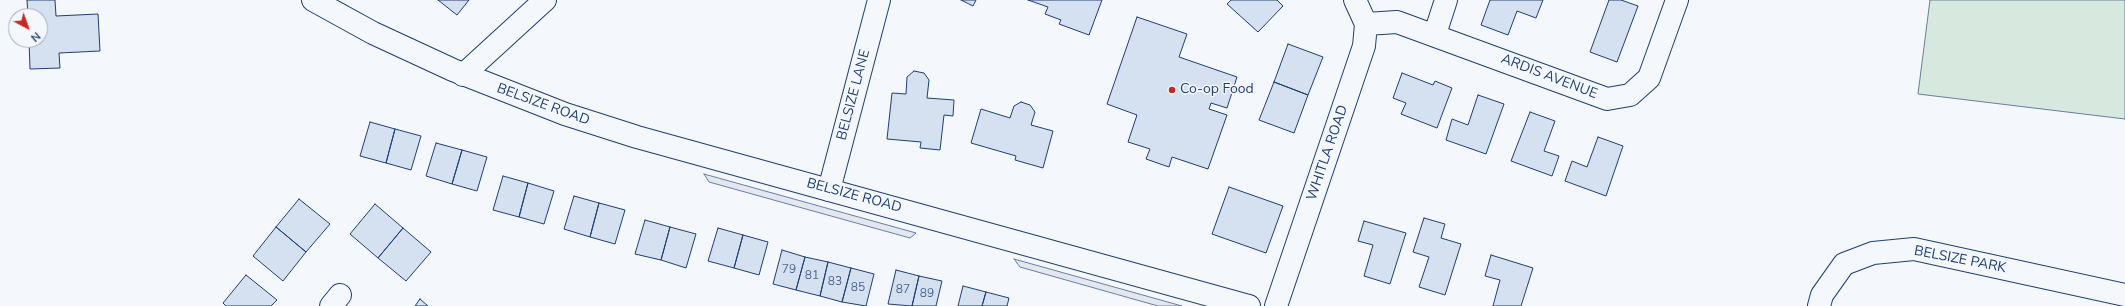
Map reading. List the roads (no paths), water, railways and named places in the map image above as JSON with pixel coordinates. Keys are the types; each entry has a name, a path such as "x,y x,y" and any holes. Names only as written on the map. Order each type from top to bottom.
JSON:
{"street":[{"name":"BELSIZE ROAD","path":"314,0 373,33 463,74 565,114 637,137 1249,306"},
{"path":"463,74 545,0"},
{"name":"BELSIZE LANE","path":"829,190 879,0"},
{"name":"WHITLA ROAD","path":"1276,306 1364,46 1366,24 1355,0"},
{"path":"1435,34 1446,0"},
{"name":"ARDIS AVENUE","path":"1366,24 1397,22 1435,34 1608,99 1630,95 1649,78 1677,0"},
{"name":"BELSIZE PARK","path":"1819,306 1822,295 1844,264 1872,253 1914,249 2125,295"}],"place":[{"name":"Co-op Food","path":"1172,90"}]}
